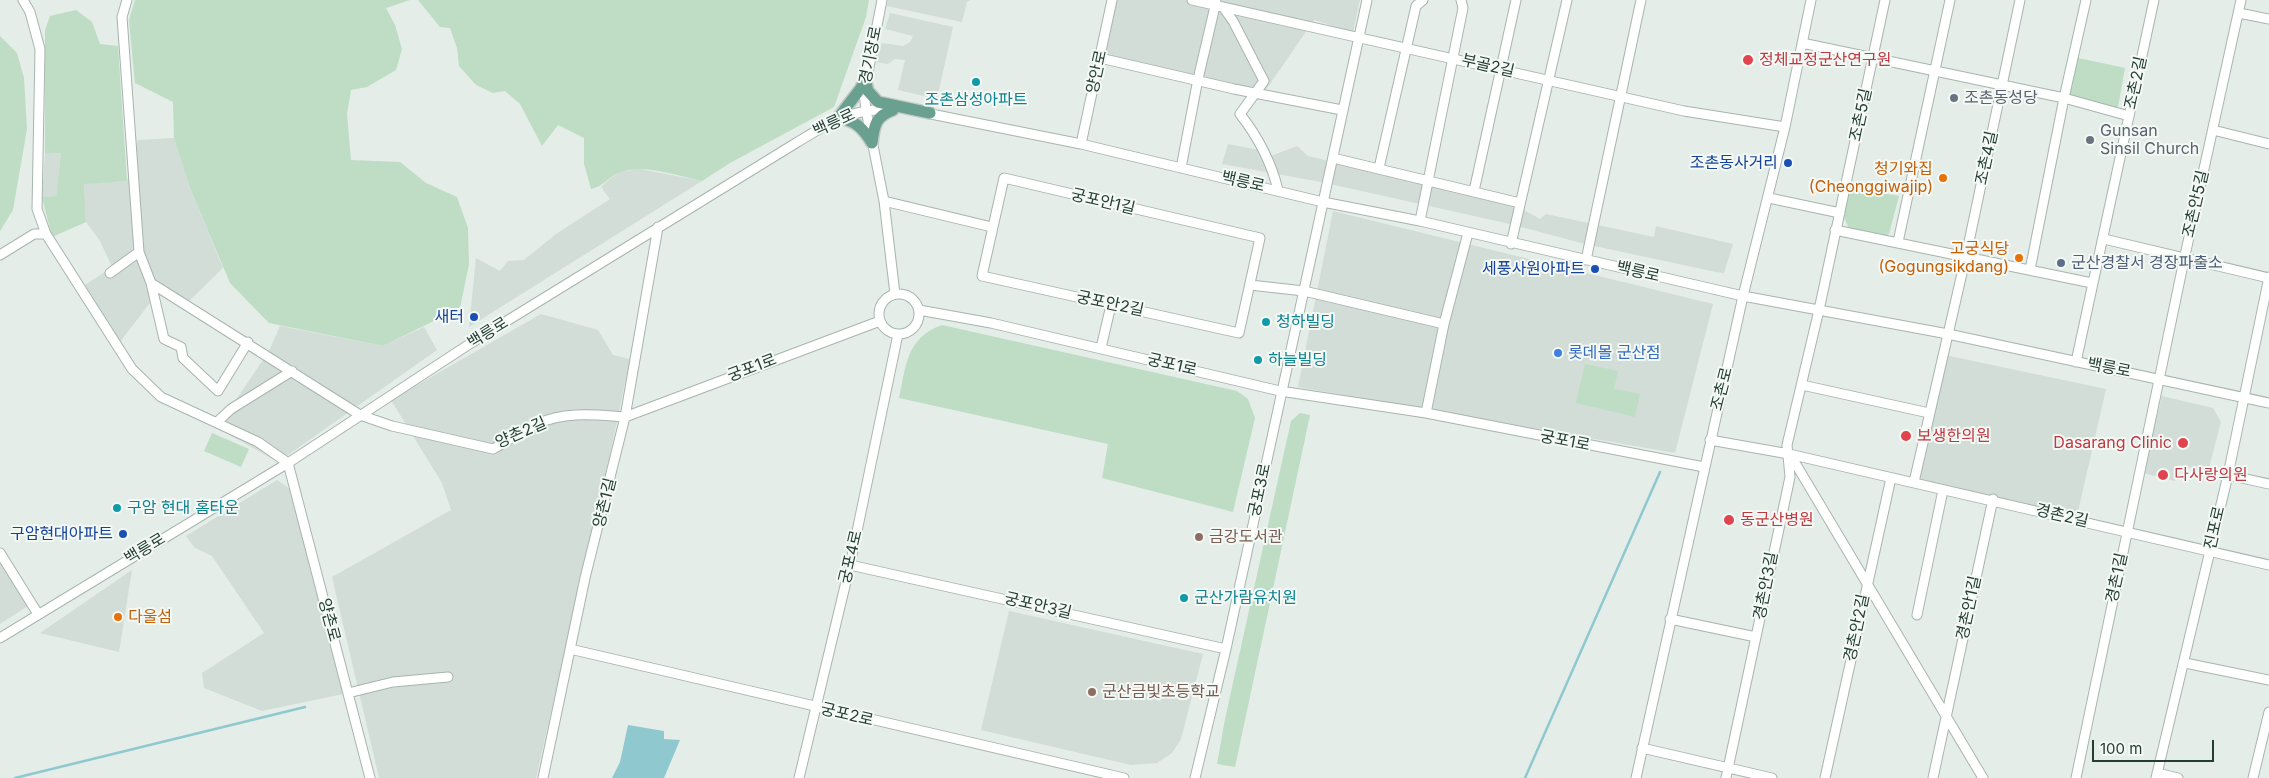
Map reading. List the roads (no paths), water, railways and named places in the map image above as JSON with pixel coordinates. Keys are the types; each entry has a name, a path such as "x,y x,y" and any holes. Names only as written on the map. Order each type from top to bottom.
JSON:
{"main road":[{"path":"866,80 868,91 878,102 930,113"},
{"path":"866,80 838,118 856,123 863,128 872,143"},
{"path":"872,143 876,120 882,114 893,110"}],"street":[{"path":"23,0 30,12 40,49 37,209 46,234 132,368 161,397 258,442 288,463"},
{"path":"119,0 122,17 139,252 152,282 164,339 181,347 183,358 218,391 248,342"},
{"path":"122,17 127,0"},
{"name":"경기장로","path":"866,110 866,80 882,0"},
{"name":"양안로","path":"1081,144 1112,0"},
{"name":"부골2길","path":"1192,0 1218,4 1684,111 1785,127"},
{"name":"궁포3로","path":"1195,778 1226,649 1280,391 1304,291 1367,0"},
{"path":"1379,168 1416,6 1422,0"},
{"path":"1420,221 1463,8 1460,0"},
{"path":"1474,191 1503,70 1516,0"},
{"path":"1511,244 1567,0"},
{"path":"1586,260 1641,0"},
{"name":"조촌로","path":"1636,778 1710,440 1785,127 1811,0"},
{"name":"조촌5길","path":"1819,310 1885,0"},
{"path":"1898,242 1950,0"},
{"name":"조촌4길","path":"1948,334 2020,0"},
{"path":"2030,270 2064,98 2086,0"},
{"name":"조촌2길","path":"2076,362 2154,0"},
{"name":"조촌안5길","path":"2160,378 2241,0"},
{"path":"1182,168 1198,79 1218,4"},
{"path":"1218,4 1233,21 1264,81 1240,114 1258,137 1275,176 1278,190"},
{"path":"2239,13 2269,19"},
{"path":"1802,43 2064,98 2129,116"},
{"path":"1100,58 1254,93 1342,110"},
{"path":"866,110 884,202 895,294"},
{"name":"백릉로","path":"0,638 288,463 360,415 658,227 838,118 866,110 930,113 1081,144 1323,202 1420,221 1511,244 1743,296 1948,334 2160,378 2269,403"},
{"path":"2213,130 2269,144"},
{"path":"1333,158 1520,203"},
{"name":"궁포안1길","path":"992,227 1004,178 1260,238 1250,284"},
{"path":"1769,198 1840,213"},
{"path":"884,202 992,227"},
{"name":"양촌1길","path":"542,778 570,649 625,417 658,227"},
{"name":"궁포안2길","path":"992,227 982,276 1111,305 1239,333 1250,284"},
{"path":"1835,230 2092,283"},
{"path":"1426,413 1444,324 1468,233"},
{"path":"0,255 34,234 46,234"},
{"path":"2104,239 2184,260 2269,278"},
{"path":"110,273 139,252"},
{"name":"진포로","path":"2156,776 2185,663 2228,475 2269,278"},
{"name":"양촌2길","path":"152,282 360,415 392,426 493,449 539,423 563,416 585,414 625,417"},
{"path":"1250,284 1304,291 1444,324"},
{"path":"895,294 908,296 919,310 918,322 910,332 898,334 887,330 880,321 879,310 881,304 895,294"},
{"path":"1101,348 1111,305"},
{"name":"궁포1로","path":"919,310 991,323 1280,391 1426,413 1704,467"},
{"path":"1819,310 1787,445 1789,454 1984,778"},
{"name":"궁포1로","path":"625,417 880,321"},
{"name":"궁포4로","path":"799,778 850,565 898,334"},
{"path":"1914,482 1948,334"},
{"path":"218,422 231,409 292,371"},
{"name":"경촌1길","path":"2076,778 2160,378"},
{"path":"1802,385 1929,413"},
{"name":"경촌2길","path":"1710,440 1789,454 1943,490 1993,499 2269,565"},
{"name":"경촌안3길","path":"1726,778 1790,478 1789,454"},
{"name":"양촌로","path":"288,463 370,778"},
{"path":"2228,475 2269,484"},
{"name":"경촌안2길","path":"1824,778 1891,478"},
{"path":"1917,615 1943,490"},
{"name":"경촌안1길","path":"1933,778 1993,499"},
{"path":"0,553 38,614"},
{"name":"궁포안3길","path":"850,565 1226,649"},
{"path":"1670,618 1756,637"},
{"name":"궁포2로","path":"570,649 815,708 1124,778"},
{"path":"2185,663 2269,680"},
{"path":"348,693 393,682 448,677"},
{"path":"2253,778 2268,718"},
{"path":"1642,748 1772,778"},
{"path":"2156,776 2178,778"}],"water":[{"path":"628,725 664,731 664,739 680,740 664,778 612,778 620,762"}],"waterway":[{"path":"1525,778 1660,472"},
{"path":"15,778 305,707"}],"place":[{"name":"정체교정군산연구원","path":"1748,60"},
{"name":"조촌삼성아파트","path":"976,82"},
{"name":"조촌동성당","path":"1954,98"},
{"name":"Gunsan Sinsil Church","path":"2090,140"},
{"name":"조촌동사거리","path":"1788,163"},
{"name":"청기와집 (Cheonggiwajip)","path":"1943,178"},
{"name":"고궁식당 (Gogungsikdang)","path":"2019,258"},
{"name":"군산경찰서 경장파출소","path":"2061,263"},
{"name":"세풍사원아파트","path":"1595,269"},
{"name":"새터","path":"474,317"},
{"name":"청하빌딩","path":"1266,322"},
{"name":"롯데몰 군산점","path":"1558,353"},
{"name":"하늘빌딩","path":"1258,360"},
{"name":"보생한의원","path":"1906,436"},
{"name":"Dasarang Clinic","path":"2183,443"},
{"name":"다사랑의원","path":"2163,475"},
{"name":"구암 현대 홈타운","path":"117,508"},
{"name":"동군산병원","path":"1729,520"},
{"name":"구암현대아파트","path":"123,534"},
{"name":"금강도서관","path":"1199,537"},
{"name":"군산가람유치원","path":"1184,598"},
{"name":"다울섬","path":"118,617"},
{"name":"군산금빛초등학교","path":"1092,692"}]}
